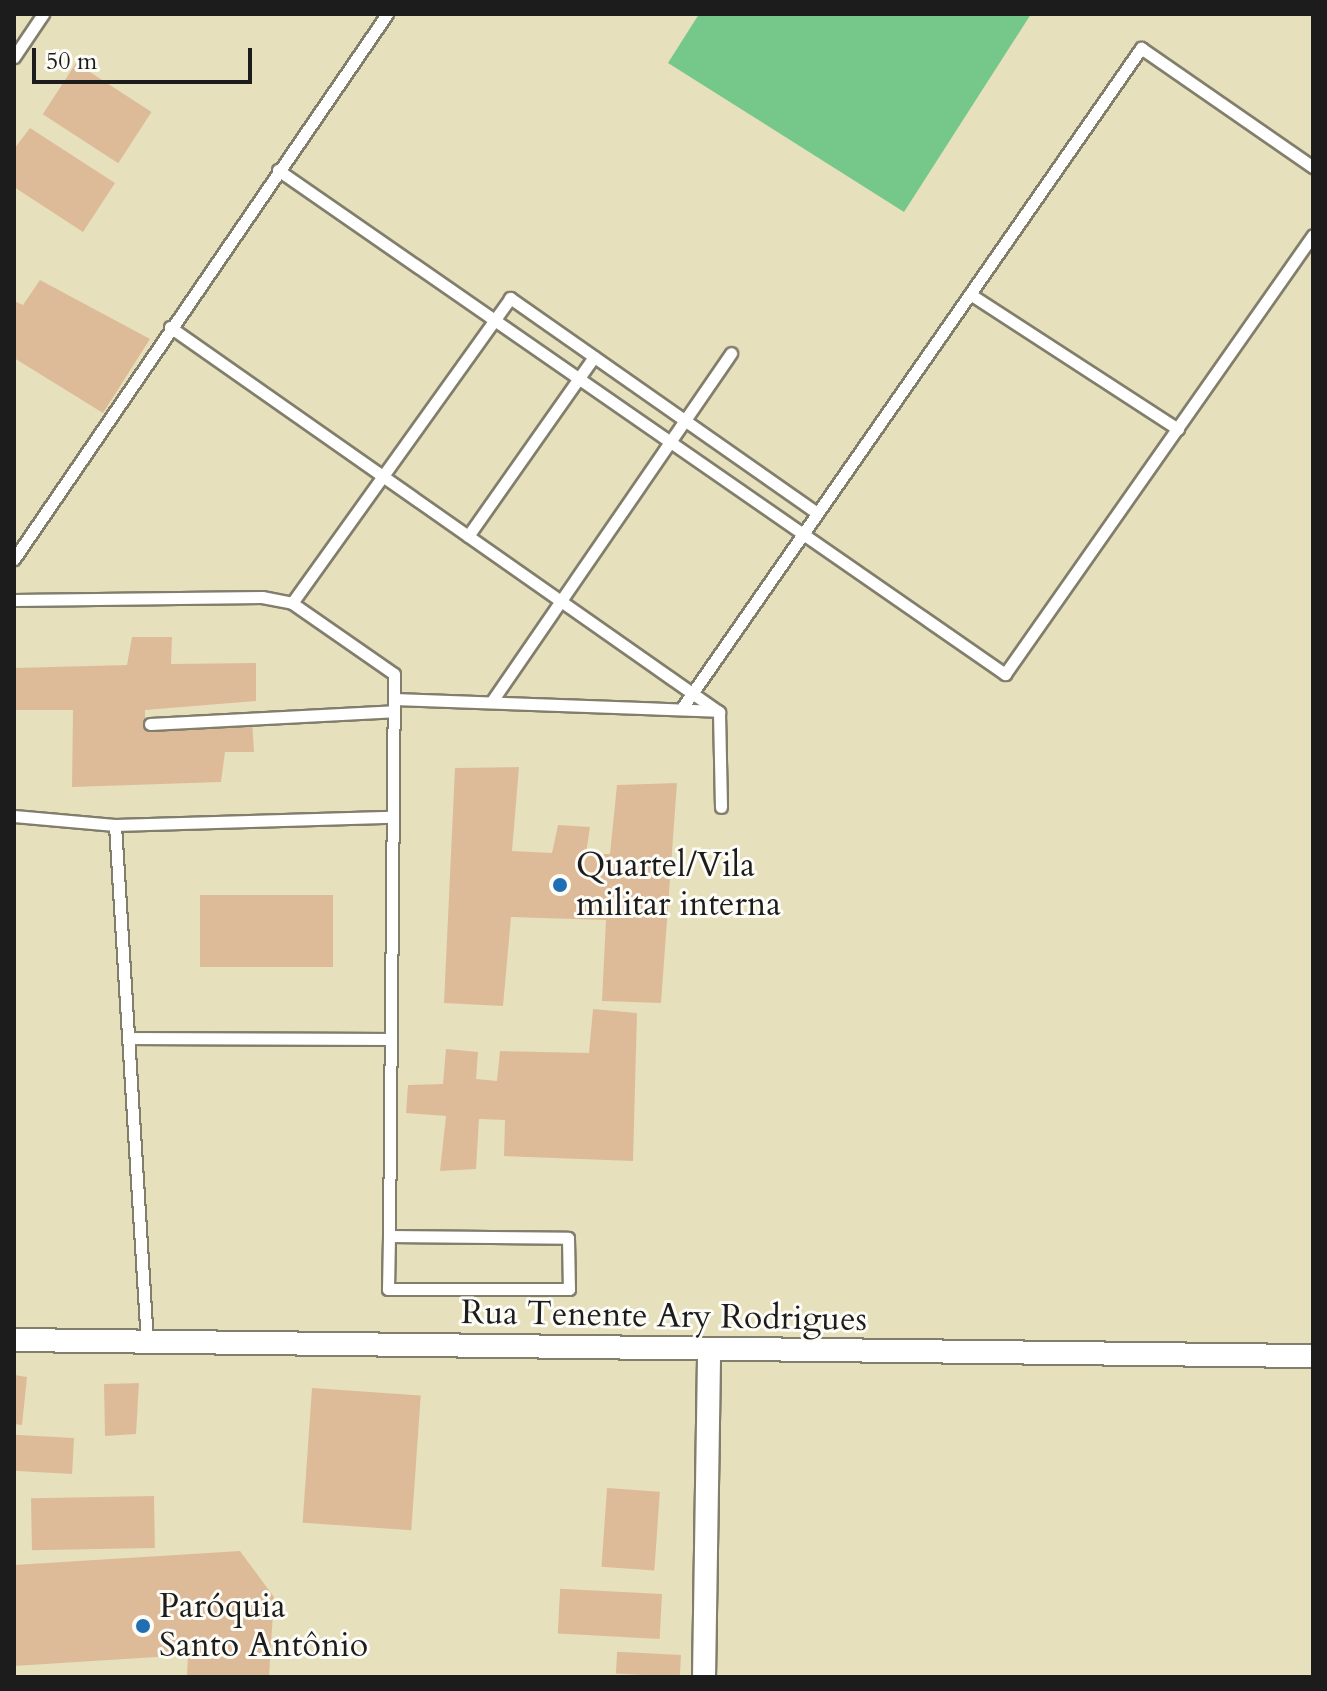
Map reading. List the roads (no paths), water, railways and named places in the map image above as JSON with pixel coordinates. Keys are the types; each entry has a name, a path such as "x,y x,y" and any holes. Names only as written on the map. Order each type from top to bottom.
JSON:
{"street":[{"name":"Rua Tenente Ary Rodrigues","path":"14,1340 709,1351 1313,1356"},
{"path":"704,1677 709,1351"}],"lane":[{"path":"14,57 43,14"},
{"path":"14,559 387,14"},
{"path":"682,708 1141,48 1313,167"},
{"path":"278,170 801,537 1005,674 1313,235"},
{"path":"970,294 1178,429"},
{"path":"292,603 510,298 817,513"},
{"path":"170,327 719,712"},
{"path":"492,701 731,353"},
{"path":"468,536 594,357"},
{"path":"14,600 262,597 292,603 394,674 388,1039 388,1289 569,1289 568,1238 389,1236"},
{"path":"150,724 394,705 492,701 719,712"},
{"path":"719,712 721,807"},
{"path":"14,816 115,825 392,817"},
{"path":"115,825 147,1343"},
{"path":"128,1038 388,1039"}],"place":[{"name":"Quartel/Vila militar interna","path":"560,885"},
{"name":"Paróquia Santo Antônio","path":"143,1626"}]}
